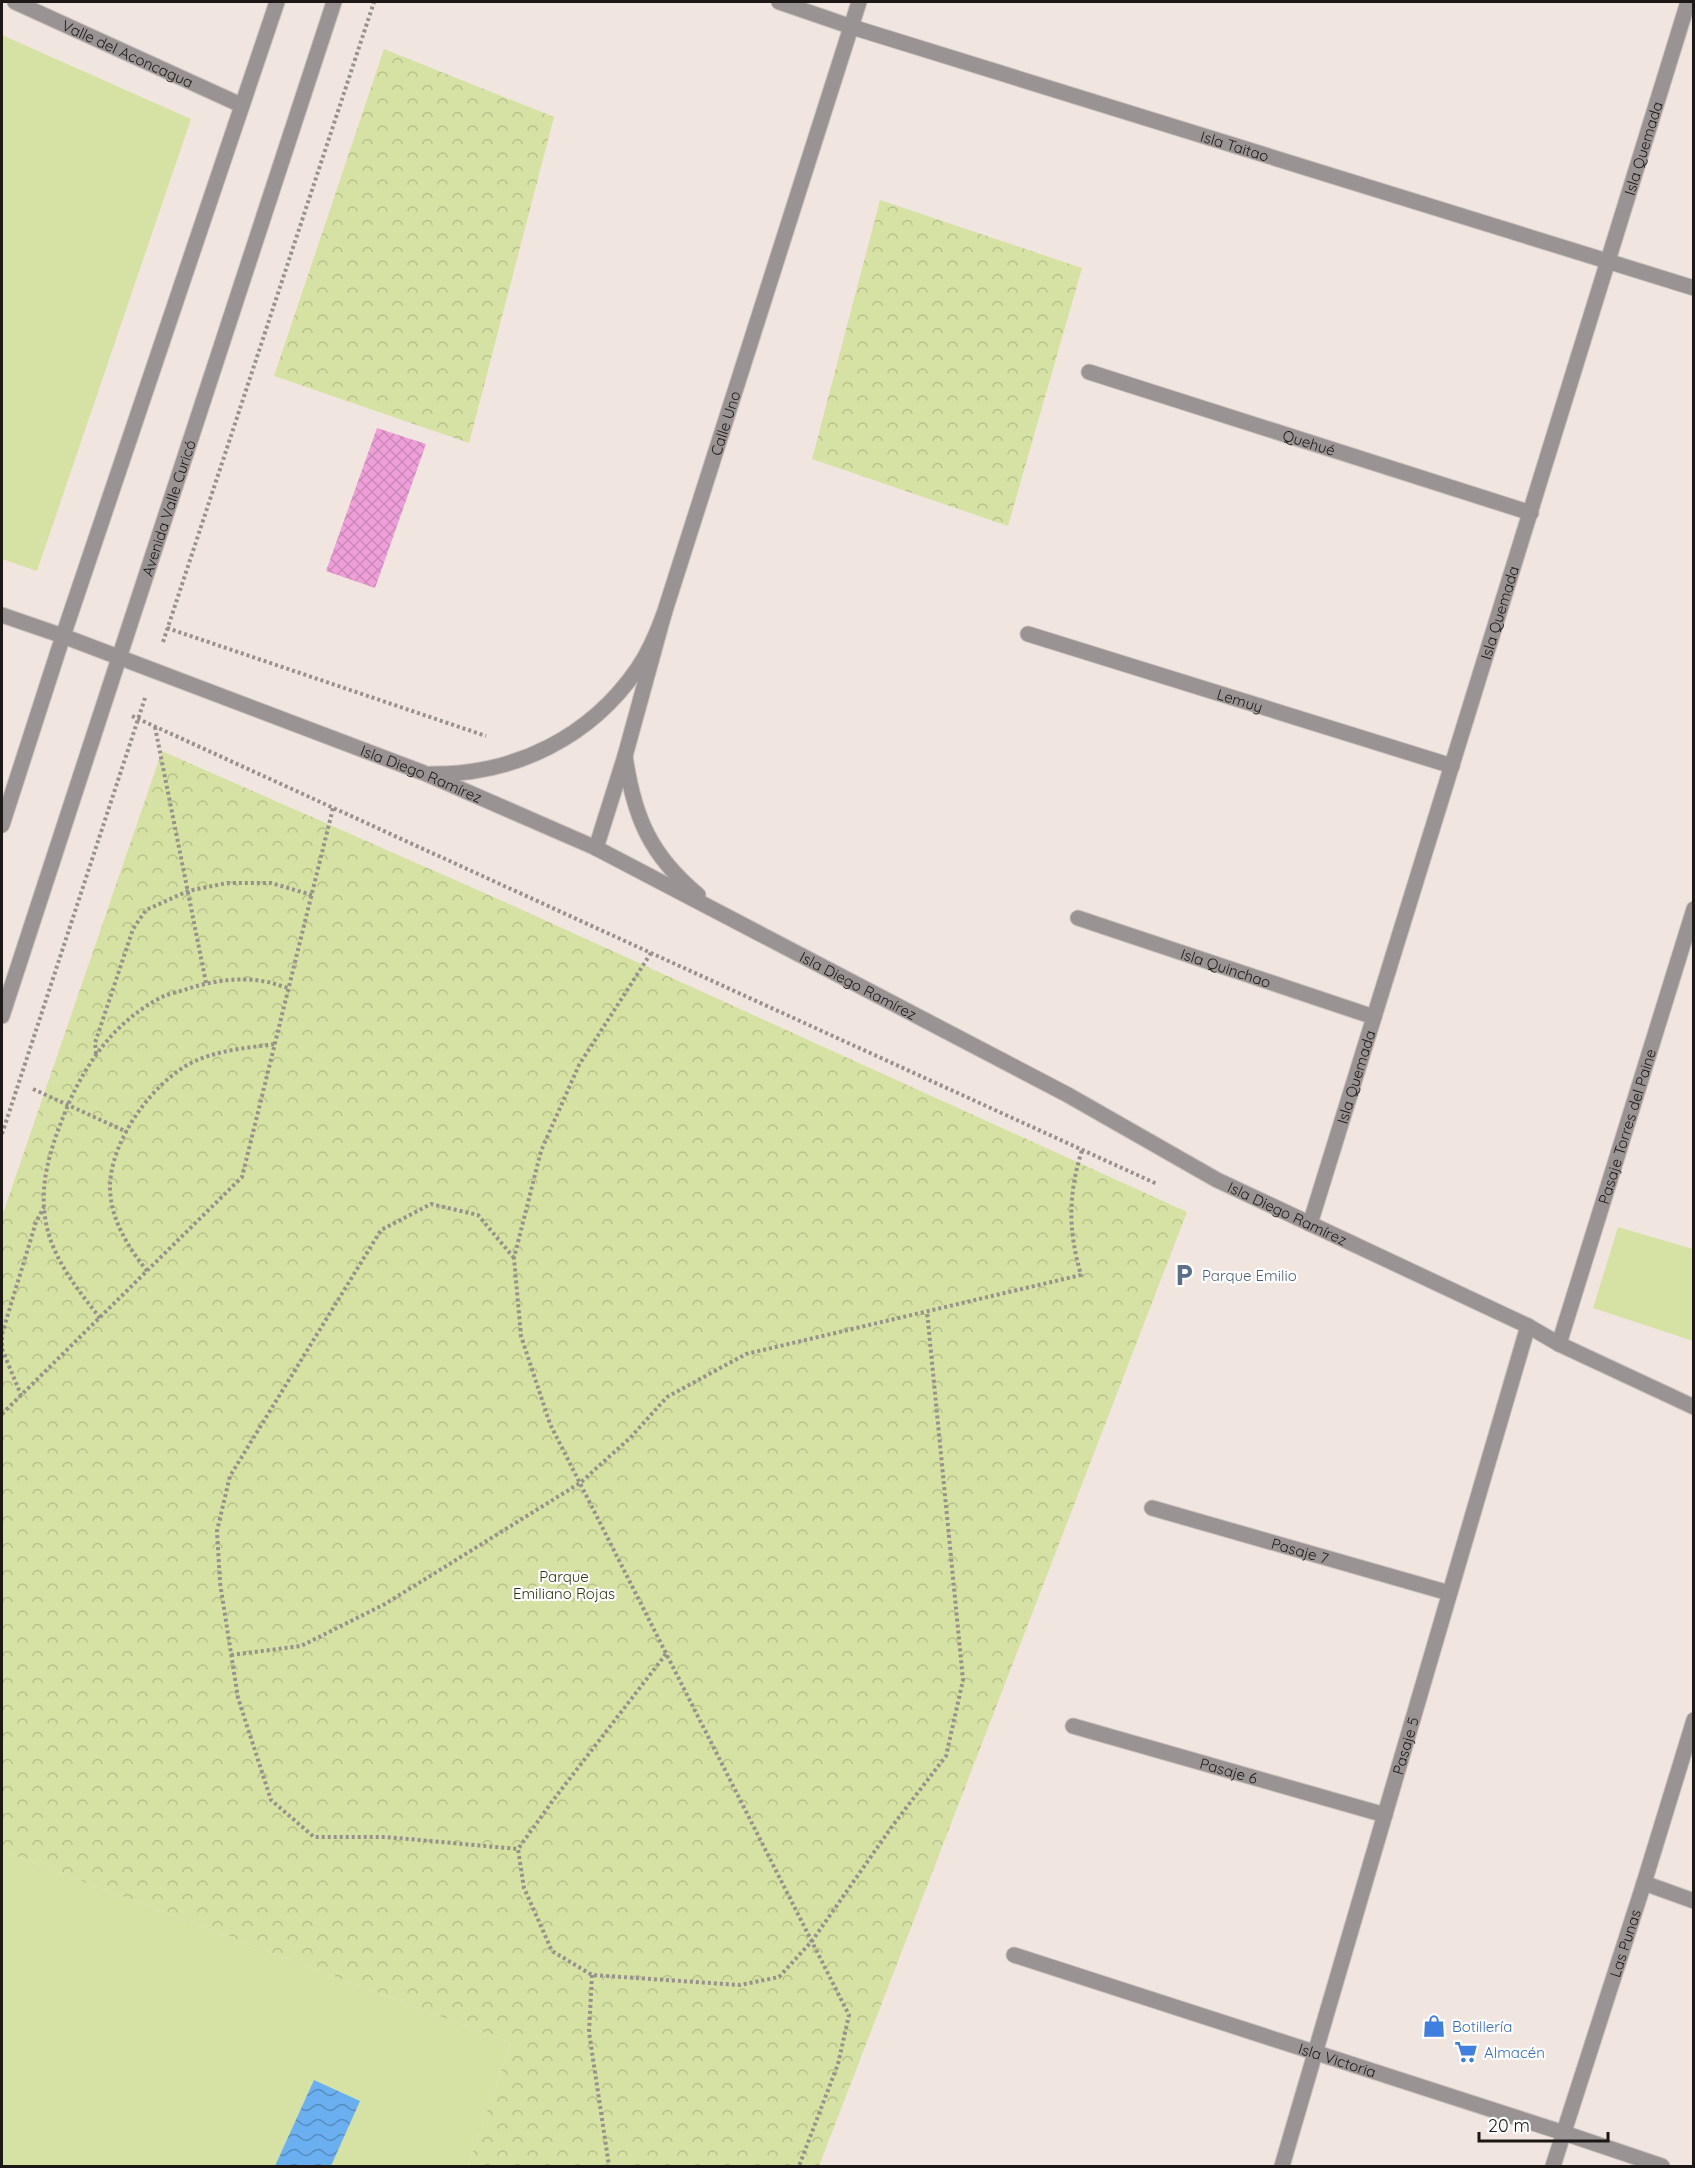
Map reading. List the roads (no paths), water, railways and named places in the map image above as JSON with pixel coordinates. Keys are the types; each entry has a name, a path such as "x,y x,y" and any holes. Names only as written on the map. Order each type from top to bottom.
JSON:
{"street":[{"name":"Valle del Aconcagua","path":"15,2 241,105"},
{"path":"2,825 63,636 277,2"},
{"name":"Avenida Valle Curicó","path":"2,1016 334,2"},
{"name":"Isla Taitao","path":"779,2 852,27 1694,288"},
{"name":"Calle Uno","path":"596,848 625,756 664,614 860,2"},
{"name":"Isla Quemada","path":"1310,1224 1689,2"},
{"name":"Quehué","path":"1089,372 1531,513"},
{"path":"424,774 482,771 511,764 538,754 572,735 601,712 639,667 664,614"},
{"name":"Isla Diego Ramírez","path":"2,615 63,636 424,774 596,848 1068,1095 1217,1180 1528,1326 1559,1344 1694,1407"},
{"name":"Lemuy","path":"1028,634 1452,766"},
{"path":"625,756 630,790 641,823 654,848 672,870 718,912"},
{"name":"Pasaje Torres del Paine","path":"1559,1344 1694,909"},
{"name":"Isla Quinchao","path":"1078,918 1374,1017"},
{"name":"Pasaje 5","path":"1282,2166 1528,1326"},
{"name":"Pasaje 7","path":"1152,1508 1449,1593"},
{"name":"Las Punas","path":"1553,2166 1694,1720"},
{"name":"Pasaje 6","path":"1073,1726 1385,1815"},
{"path":"1644,1883 1694,1901"},
{"name":"Isla Victoria","path":"1014,1955 1662,2166"}],"water":[{"path":"314,2080 360,2101 331,2166 275,2166"}],"place":[{"name":"Parque Emilio","path":"1184,1275"},
{"name":"Botillería","path":"1434,2026"},
{"name":"Almacén","path":"1466,2052"}],"park label":[{"name":"Parque Emiliano Rojas","path":"564,1584"}]}
